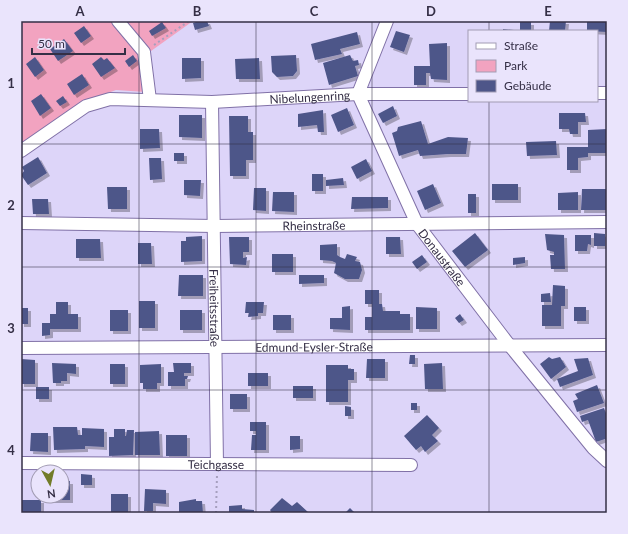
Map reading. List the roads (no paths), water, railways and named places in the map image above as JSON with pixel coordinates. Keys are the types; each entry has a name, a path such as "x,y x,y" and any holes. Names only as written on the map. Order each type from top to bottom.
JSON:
{"street":[{"path":"358,94 387,21"},
{"path":"120,22 144,52 150,100"},
{"name":"Nibelungenring","path":"21,151 86,106 110,99 212,102 358,94 468,94"},
{"name":"Donaustraße","path":"358,94 417,224 510,346 593,448 607,461"},
{"name":"Freiheitsstraße","path":"212,102 215,226 217,464"},
{"name":"Rheinstraße","path":"21,223 215,226 607,222"},
{"name":"Edmund-Eysler-Straße","path":"21,348 607,345"},
{"name":"Teichgasse","path":"21,462 411,465"}]}
